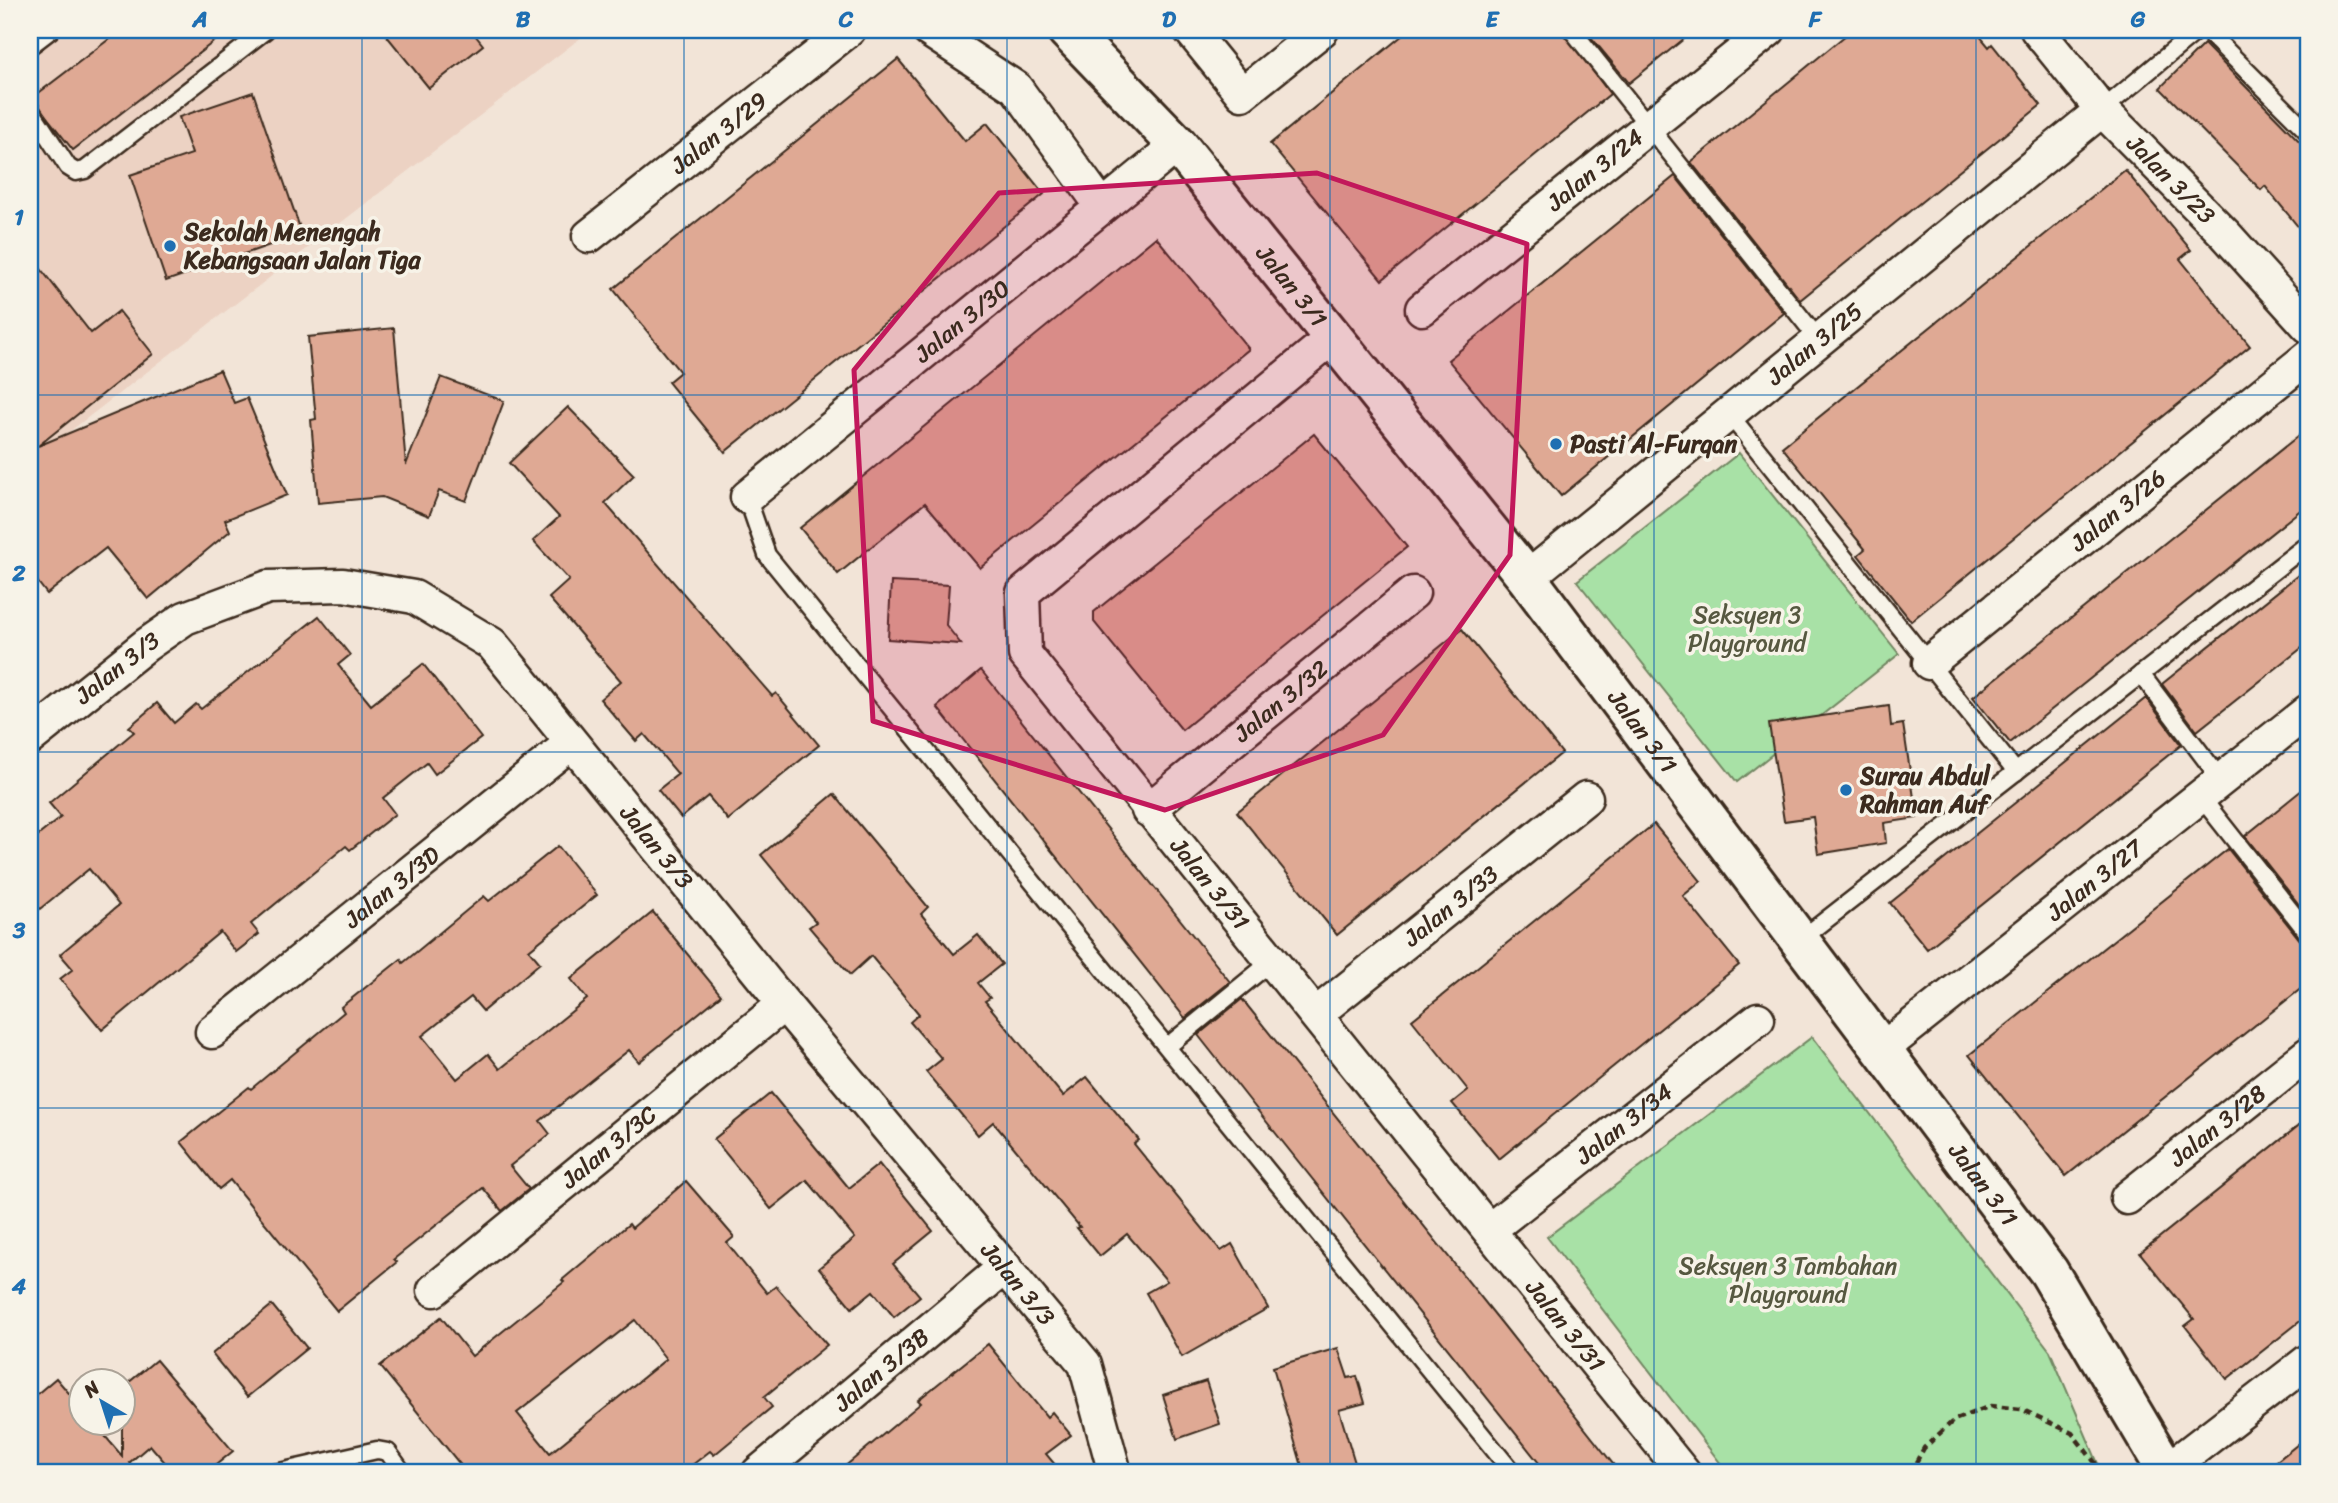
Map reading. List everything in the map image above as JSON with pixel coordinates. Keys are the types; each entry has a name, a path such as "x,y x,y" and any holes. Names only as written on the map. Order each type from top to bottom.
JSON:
{"street":[{"name":"Jalan 3/29","path":"589,236 849,30"},
{"path":"928,30 1016,88 1101,205"},
{"name":"Jalan 3/1","path":"1067,30 1178,145 1527,578 2049,1272 2167,1472"},
{"path":"1190,30 1242,94 1322,30"},
{"name":"Jalan 3/24","path":"1422,309 1769,30"},
{"name":"Jalan 3/23","path":"2038,30 2102,110 2225,234 2308,327"},
{"name":"Jalan 3/25","path":"1527,578 2102,110"},
{"name":"Jalan 3/30","path":"747,497 1101,205 1178,145"},
{"name":"Jalan 3/31","path":"1333,337 1023,593 1025,654 1684,1473"},
{"name":"Jalan 3/26","path":"1929,663 2308,357"},
{"name":"Jalan 3/3","path":"30,738 146,645 185,618 268,587 343,585 414,597 492,643 570,744 1085,1364 1115,1473"},
{"name":"Jalan 3/32","path":"1148,810 1413,593"},
{"name":"Jalan 3/27","path":"1881,1050 2308,711"},
{"name":"Jalan 3/3D","path":"212,1032 570,744"},
{"name":"Jalan 3/33","path":"1316,1014 1586,798"},
{"name":"Jalan 3/3C","path":"434,1290 784,1004"},
{"name":"Jalan 3/34","path":"1489,1230 1758,1019"},
{"name":"Jalan 3/28","path":"2127,1198 2308,1054"},
{"name":"Jalan 3/3B","path":"758,1473 1005,1267"},
{"path":"2167,1472 2308,1361"}],"lane":[{"path":"30,46 51,30"},
{"path":"30,109 68,167 76,172 85,170 267,30"},
{"path":"1572,30 1819,340"},
{"path":"2102,110 2199,30"},
{"path":"2206,30 2308,132"},
{"path":"1729,414 2017,772"},
{"path":"747,497 767,555 1513,1473"},
{"path":"1799,941 2308,544"},
{"path":"2141,674 2210,788 2308,933"},
{"path":"1168,1046 1272,961"},
{"path":"275,1473 377,1450 388,1452 403,1473"}],"path":[{"path":"1910,1473 1924,1448 1954,1420 1991,1406 2021,1409 2072,1433 2103,1473"}],"highlighted area":[{"path":"1317,173 1527,244 1510,555 1383,735 1165,810 873,721 854,370 999,193"}],"shaded area":[{"name":"Sekolah Menengah Kebangsaan Jalan Tiga","path":"30,30 591,30 30,462"}],"green space":[{"name":"Seksyen 3 Playground","path":"1739,453 1899,654 1737,782 1577,581"},
{"name":"Seksyen 3 Tambahan Playground","path":"1812,1037 2050,1351 2102,1473 1728,1473 1547,1237"}],"building":[{"path":"121,30 229,30 73,150 32,98"},
{"path":"382,30 471,30 483,45 429,88"},
{"path":"1409,30 1562,30 1610,94 1382,280 1270,144"},
{"path":"1585,30 1695,30 1629,83"},
{"path":"1852,30 1975,30 1989,47 1992,44 2041,105 1800,300 1691,162"},
{"path":"2204,44 2308,150 2308,239 2265,186 2261,190 2160,88"},
{"path":"898,59 965,141 987,123 1044,194 725,452 668,382 680,372 613,289"},
{"path":"253,92 302,234 166,281 130,175 192,154 179,117"},
{"path":"2125,170 2191,250 2180,259 2250,346 1911,621 1858,555 1865,549 1782,447"},
{"path":"1675,176 1784,313 1561,496 1448,360"},
{"path":"1156,237 1249,349 980,568 925,503 838,574 800,528"},
{"path":"30,255 91,333 119,311 153,354 38,446 220,370 234,403 247,398 287,495 225,520 230,531 148,599 106,548 47,594 30,572"},
{"path":"394,328 406,465 441,377 504,401 466,501 439,491 429,516 382,497 318,503 311,420 316,419 308,337"},
{"path":"568,407 634,475 605,503 772,696 776,693 819,745 728,820 708,796 681,818 658,790 678,774 644,734 636,741 600,699 621,681 549,598 569,580 533,541 559,517 509,463"},
{"path":"2308,428 2308,504 2010,743 1973,697"},
{"path":"1314,434 1407,547 1182,730 1094,622 1094,612"},
{"path":"2308,567 2308,643 2197,731 2162,684"},
{"path":"891,582 949,585 946,625 961,644 888,639"},
{"path":"319,616 350,655 338,665 371,705 423,664 481,738 435,774 427,763 383,798 395,814 350,850 346,846 251,924 259,934 236,952 220,932 102,1030 60,979 73,969 60,954 119,905 89,869 30,917 30,842 61,817 49,803 134,732 129,727 157,703 174,723 196,704 201,709"},
{"path":"1462,629 1562,753 1337,935 1237,812"},
{"path":"981,670 1230,982 1185,1018 937,707"},
{"path":"2146,698 2181,745 1927,949 1890,903"},
{"name":"Surau Abdul Rahman Auf","path":"1889,706 1891,726 1903,724 1917,818 1884,823 1886,843 1818,854 1813,817 1784,821 1769,724"},
{"path":"2308,785 2308,916 2245,836"},
{"path":"834,794 928,907 921,914 954,954 978,935 1002,964 978,983 990,998 985,1001 1063,1096 1087,1077 1139,1140 1134,1144 1221,1251 1232,1244 1268,1308 1182,1357 1146,1293 1167,1281 1127,1234 1100,1256 1077,1228 1080,1227 993,1122 978,1135 926,1072 942,1059 910,1022 919,1014 871,956 850,975 809,927 816,922 761,855"},
{"path":"1654,824 1701,881 1683,896 1739,965 1499,1159 1452,1103 1468,1090 1412,1020"},
{"path":"558,846 597,895 529,950 540,963 483,1011 471,997 422,1036 457,1079 488,1054 500,1069 587,999 571,979 653,912 721,995 639,1062 629,1050 540,1121 550,1134 510,1166 529,1189 502,1211 483,1188 394,1259 397,1262 337,1311 230,1180 219,1189 181,1142 249,1087 251,1089 344,1012 341,1007 401,959 403,963 484,896 489,901"},
{"path":"2228,849 2300,940 2308,943 2308,983 2066,1176 1969,1055"},
{"path":"1242,999 1620,1473 1547,1473 1258,1111 1198,1035"},
{"path":"771,1093 849,1188 879,1164 933,1231 893,1264 920,1296 894,1317 873,1291 852,1308 819,1268 855,1238 807,1180 771,1209 714,1139"},
{"path":"2308,1118 2308,1315 2227,1379 2185,1326 2194,1319 2140,1253"},
{"path":"686,1181 734,1237 727,1243 767,1293 776,1286 827,1345 764,1397 772,1407 714,1455 710,1451 682,1473 467,1473 380,1366 441,1317 472,1356 564,1282 562,1280 629,1224 632,1228","holes":["635,1320 666,1359 550,1453 517,1413"]},
{"path":"272,1305 307,1348 247,1397 212,1354"},
{"path":"988,1344 1047,1417 1052,1412 1071,1435 1046,1454 1062,1473 837,1473 921,1403 918,1400"},
{"path":"1338,1348 1348,1378 1357,1376 1365,1403 1339,1410 1358,1473 1304,1473 1273,1367"},
{"path":"156,1360 233,1451 206,1473 174,1473 150,1445 129,1463 137,1473 30,1473 30,1400 56,1378 66,1390 66,1436 105,1436 122,1456 122,1436 136,1436 136,1376"},
{"path":"1206,1381 1220,1424 1177,1439 1163,1395"},
{"path":"2308,1436 2308,1473 2262,1473"}],"place":[{"name":"Sekolah Menengah Kebangsaan Jalan Tiga","path":"170,246"},
{"name":"Pasti Al-Furqan","path":"1556,444"},
{"name":"Surau Abdul Rahman Auf","path":"1846,790"}]}
